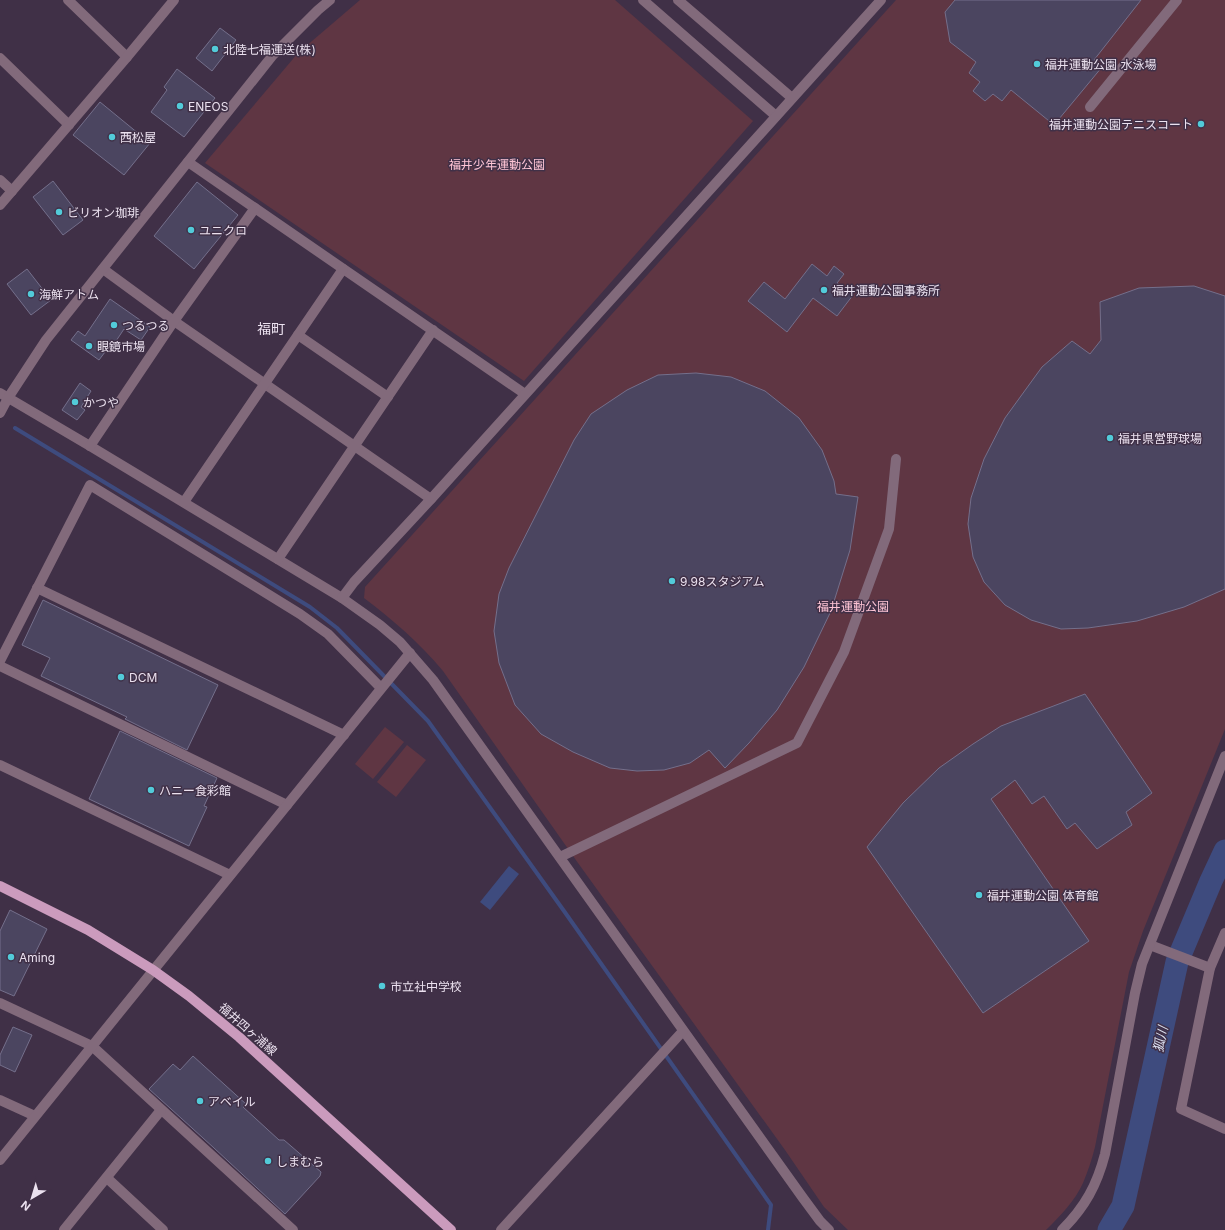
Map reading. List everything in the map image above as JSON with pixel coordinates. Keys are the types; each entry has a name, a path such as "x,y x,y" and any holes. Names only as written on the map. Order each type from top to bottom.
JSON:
{"main road":[{"name":"福井四ヶ浦線","path":"0,886 88,930 153,970 189,996 218,1019 451,1230"}],"street":[{"path":"68,0 127,57"},
{"path":"0,205 174,0"},
{"path":"0,413 4,396 46,340 273,55 330,0"},
{"path":"643,0 776,116"},
{"path":"678,0 792,98"},
{"path":"342,598 354,582 431,499 880,0"},
{"path":"1090,107 1177,0"},
{"path":"0,58 69,125"},
{"path":"188,162 525,394"},
{"path":"0,180 12,191"},
{"path":"90,446 174,321 255,208"},
{"path":"103,269 174,321 431,499"},
{"path":"184,502 264,383 344,269"},
{"path":"278,559 432,330"},
{"path":"298,335 388,397"},
{"path":"4,396 184,502 342,598 380,625 410,653 433,680 803,1198 820,1221 829,1230"},
{"path":"560,857 797,743 844,652 888,530 896,459"},
{"path":"0,661 90,485 306,618 328,634 382,687"},
{"path":"37,588 344,735"},
{"path":"0,1160 410,653"},
{"path":"0,666 287,804"},
{"path":"1062,1230 1083,1206 1100,1174 1142,964 1155,946 1225,756"},
{"path":"0,765 230,875"},
{"path":"1225,933 1210,968 1181,1109 1225,1129"},
{"path":"1155,946 1210,968"},
{"path":"0,1003 92,1046 293,1230"},
{"path":"501,1230 683,1030"},
{"path":"0,1100 35,1116"},
{"path":"64,1230 161,1110"},
{"path":"107,1178 163,1230"}],"green space":[{"name":"福井少年運動公園","path":"360,0 615,0 753,121 524,381 205,163 298,53"},
{"name":"福井運動公園","path":"896,0 1225,0 1225,729 1143,931 1129,972 1095,1147 1088,1170 1076,1196 1062,1214 1046,1230 848,1230 824,1207 785,1150 578,863 443,671 406,632 364,598 365,587"},
{"path":"385,727 404,742 373,779 355,764"},
{"path":"407,745 426,760 396,797 377,782"}],"water":[{"path":"509,866 519,874 490,910 480,902"}],"building":[{"name":"福井運動公園 水泳場","path":"955,0 1141,0 1094,60 1102,67 1054,125 1011,90 1002,101 993,94 985,101 973,91 980,82 969,73 976,62 950,42 945,12"},
{"path":"220,28 236,40 212,71 196,58"},
{"path":"177,69 215,98 184,137 151,112 167,90 164,87"},
{"path":"100,102 150,143 124,175 73,135"},
{"path":"53,181 83,220 63,235 33,197"},
{"path":"197,182 238,215 194,269 154,236"},
{"path":"812,264 827,276 834,266 844,274 837,283 853,295 837,316 813,298 787,332 748,301 764,282 785,299"},
{"path":"27,269 51,300 31,315 7,284"},
{"name":"福井県営野球場","path":"1194,286 1225,296 1225,589 1184,607 1137,621 1088,628 1061,629 1031,620 1005,605 984,582 973,557 968,524 971,498 984,459 1005,418 1042,367 1072,341 1090,354 1101,340 1100,302 1139,288"},
{"path":"110,299 150,327 141,340 124,329 110,350 108,348 99,360 71,340 78,331 85,336"},
{"name":"9.98スタジアム","path":"696,373 731,377 765,391 799,418 822,450 834,481 836,494 858,497 850,550 831,611 804,667 777,710 725,768 709,750 690,763 664,770 637,771 610,768 573,752 541,734 515,705 499,663 494,631 499,594 509,568 574,440 591,414 627,390 658,375"},
{"path":"80,383 91,391 81,407 85,410 77,420 62,410"},
{"path":"43,600 218,685 187,750 125,719 127,717 41,676 50,658 22,645"},
{"name":"福井運動公園 体育館","path":"1085,694 1152,793 1126,812 1132,825 1097,849 1075,823 1067,829 1044,796 1032,804 1015,780 991,799 1089,941 983,1013 867,847 903,803 939,768 973,744 1001,726"},
{"path":"120,731 217,778 204,806 207,807 189,846 89,799"},
{"path":"10,910 47,929 14,996 0,990 0,931"},
{"path":"13,1027 32,1035 15,1072 0,1065 0,1055"},
{"path":"193,1056 246,1104 243,1107 279,1140 284,1140 321,1172 320,1176 285,1214 149,1089 173,1064 180,1070"}],"waterway":[{"path":"15,428 310,607 337,628 428,721 771,1205 768,1230"},
{"name":"狐川","path":"1109,1230 1123,1206 1177,962 1225,851"}],"place":[{"name":"北陸七福運送(株)","path":"215,49"},
{"name":"福井運動公園 水泳場","path":"1037,64"},
{"name":"ENEOS","path":"180,106"},
{"name":"福井運動公園テニスコート","path":"1201,124"},
{"name":"西松屋","path":"112,137"},
{"name":"ビリオン珈琲","path":"59,212"},
{"name":"ユニクロ","path":"191,230"},
{"name":"福井運動公園事務所","path":"824,290"},
{"name":"海鮮アトム","path":"31,294"},
{"name":"つるつる","path":"114,325"},
{"name":"眼鏡市場","path":"89,346"},
{"name":"かつや","path":"75,402"},
{"name":"福井県営野球場","path":"1110,438"},
{"name":"9.98スタジアム","path":"672,581"},
{"name":"DCM","path":"121,677"},
{"name":"ハニー食彩館","path":"151,790"},
{"name":"福井運動公園 体育館","path":"979,895"},
{"name":"Aming","path":"11,957"},
{"name":"市立社中学校","path":"382,986"},
{"name":"アベイル","path":"200,1101"},
{"name":"しまむら","path":"268,1161"}],"district":[{"name":"福町","path":"271,328"}]}
